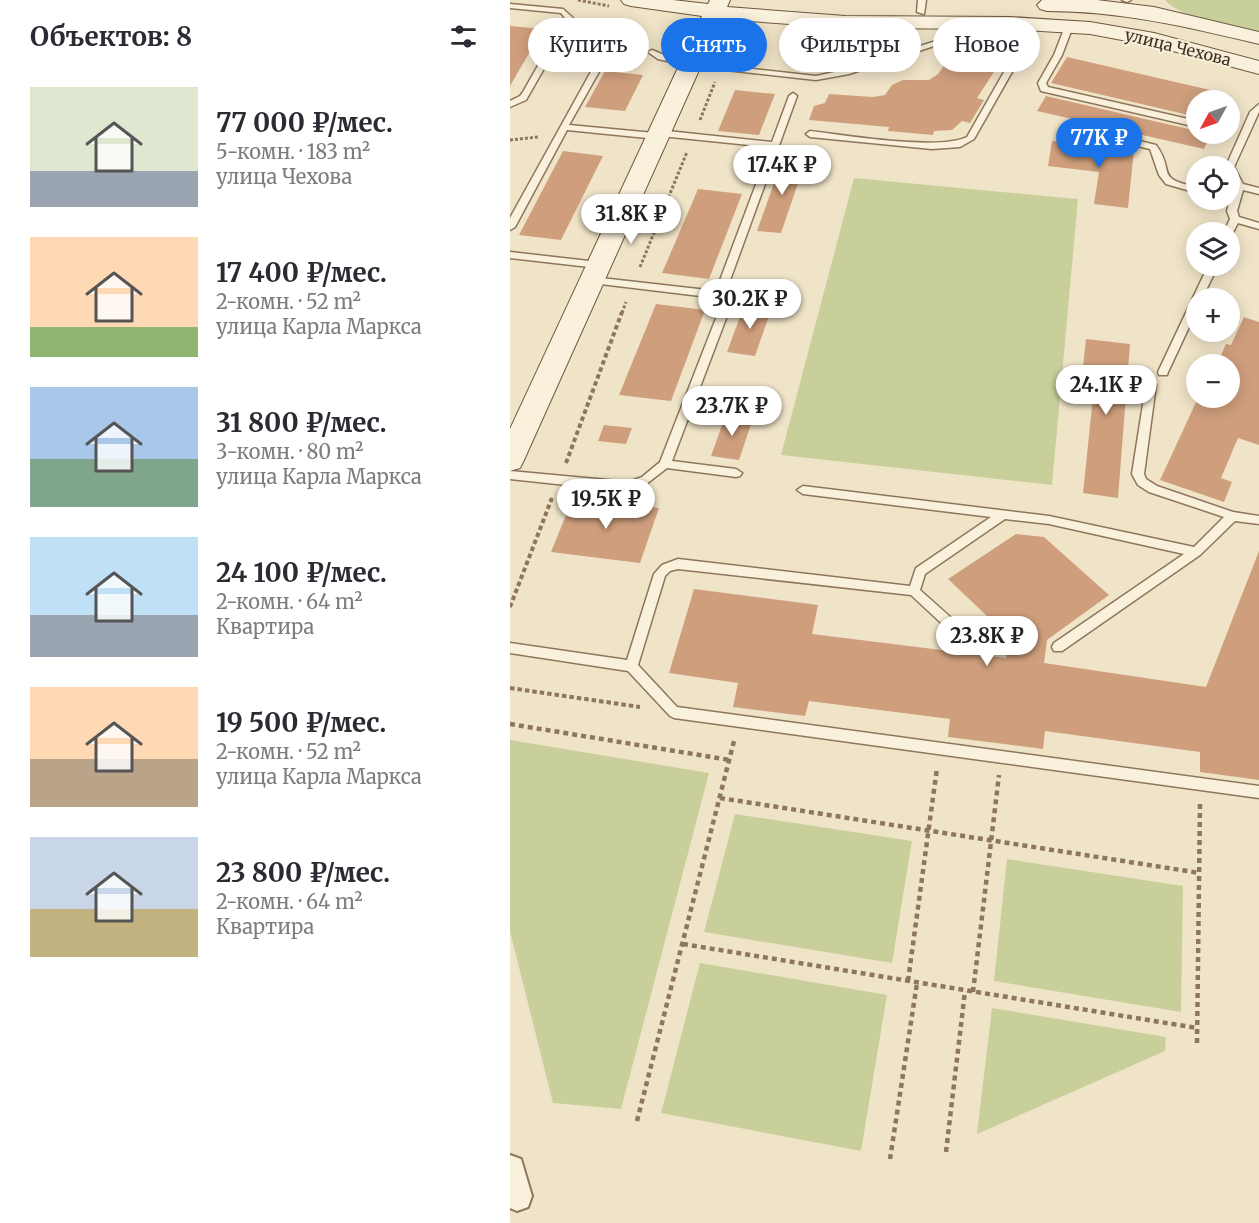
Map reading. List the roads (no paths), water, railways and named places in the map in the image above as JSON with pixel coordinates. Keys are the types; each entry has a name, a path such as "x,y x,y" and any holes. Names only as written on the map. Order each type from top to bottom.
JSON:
{"main road":[{"name":"улица Чехова","path":"631,0 835,10 926,8 1048,12 1105,17 1164,28 1259,52"},
{"name":"улица Чехова","path":"718,4 835,21 933,22"},
{"path":"711,18 718,4"},
{"path":"926,8 1056,5 1105,7 1167,16 1259,38"},
{"name":"улица Чехова","path":"1040,24 1092,28 1152,40 1259,68"},
{"path":"1092,28 1142,42 1259,82"},
{"path":"510,460 685,72"}],"lane":[{"path":"510,6 563,11 569,18 527,92 522,98 510,104"},
{"path":"1070,26 1058,55 1042,83 1044,89 1186,121"},
{"path":"753,72 816,78 846,72 933,44"},
{"path":"652,52 661,56"},
{"path":"510,227 595,72"},
{"path":"810,134 932,146 960,144 970,139 1008,72"},
{"path":"720,295 793,96"},
{"path":"1233,156 1240,134 1259,107"},
{"path":"564,127 693,136 774,145"},
{"path":"1072,128 1153,147 1160,156 1167,180 1172,184 1186,187"},
{"path":"1240,186 1259,191"},
{"path":"1232,210 1235,219 1233,222"},
{"path":"1235,219 1259,226"},
{"path":"510,255 595,273 633,285 720,295 724,300 725,308 665,464 644,482 631,487 510,475"},
{"path":"1162,372 1186,322"},
{"path":"1151,385 1138,474 1140,480 1153,489 1233,516 1259,520"},
{"path":"665,464 736,473"},
{"path":"803,490 1049,520 1196,552"},
{"path":"914,591 920,571 1004,514"},
{"path":"1058,647 1196,552 1233,516"},
{"path":"631,666 660,574 672,565 914,591 971,643"},
{"path":"510,648 631,666 674,712 1259,792"}]}
